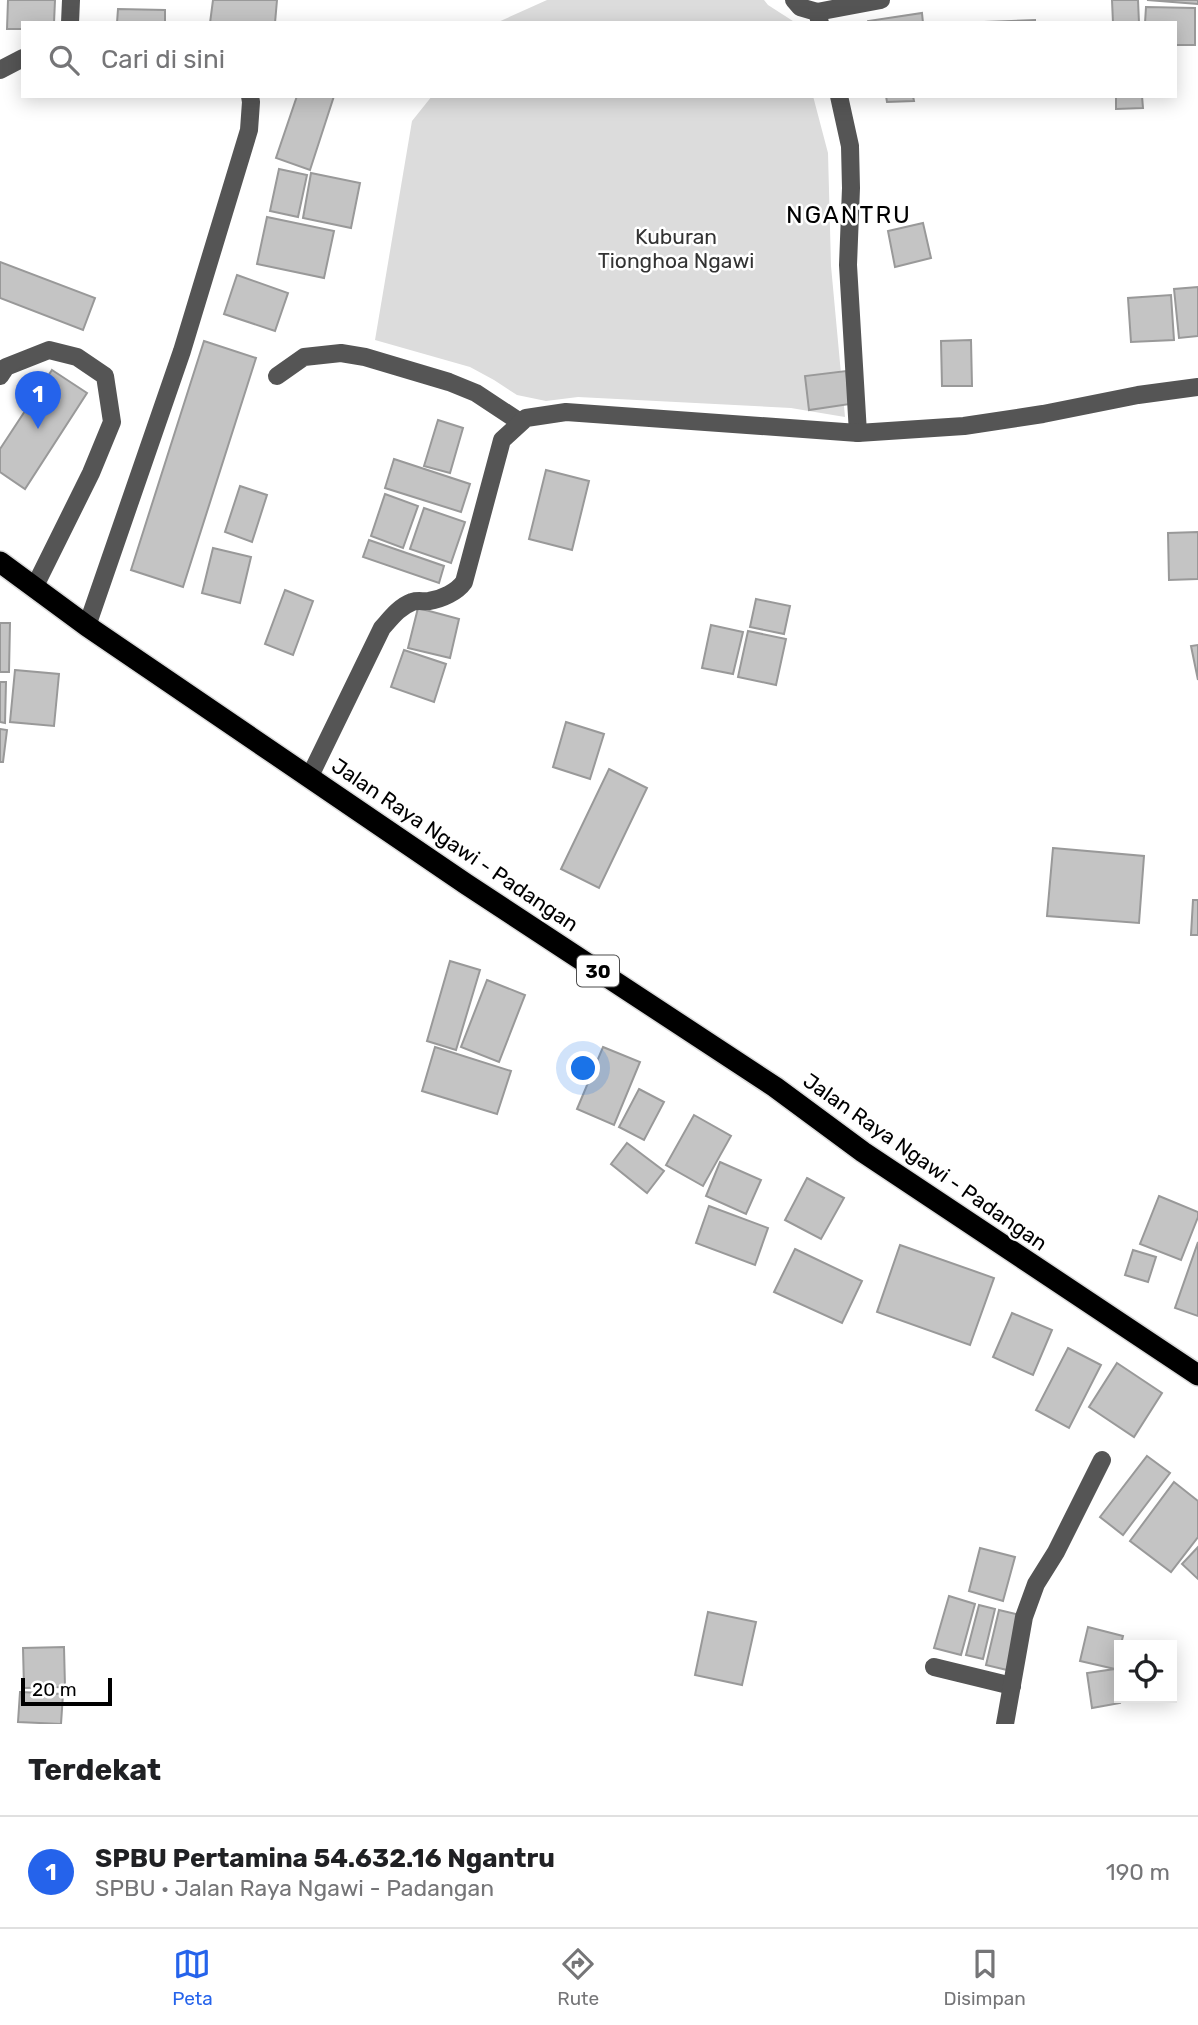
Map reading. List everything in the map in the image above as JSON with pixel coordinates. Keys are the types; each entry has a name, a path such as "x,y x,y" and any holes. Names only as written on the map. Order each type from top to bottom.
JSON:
{"highway":[{"name":"Jalan Raya Ngawi - Padangan","path":"0,562 87,626 467,884 775,1087 863,1152 1198,1375"}],"street":[{"path":"70,21 71,0"},
{"path":"794,0 800,7 819,17 881,0"},
{"path":"0,70 21,59"},
{"path":"87,626 182,351 249,130 250,98"},
{"path":"839,98 850,146 848,265 858,433"},
{"path":"0,376 6,367 48,350 77,357 105,376 112,422 91,473 34,588"},
{"path":"277,376 304,357 341,353 365,357 476,393 520,422"},
{"path":"310,776 382,628 398,610 414,601 429,601 442,597 459,589 464,582 502,440 526,418 566,412 858,433 964,426 1198,387"},
{"path":"1005,1724 1024,1617 1036,1584 1056,1552 1102,1460"},
{"path":"934,1667 1012,1686"}],"green space":[{"path":"547,0 764,0 793,21 500,21"},
{"name":"Kuburan Tionghoa Ngawi","path":"430,98 814,98 828,153 831,266 845,417 791,408 578,397 546,401 517,395 470,367 375,340 412,121"}],"building":[{"path":"8,0 55,0 54,21 21,21 21,29 7,29"},
{"path":"213,0 277,0 275,21 210,21"},
{"path":"1112,0 1138,0 1139,21 1113,21"},
{"path":"1147,0 1198,0 1198,4"},
{"path":"1146,7 1195,8 1195,45 1177,45 1177,21 1145,21"},
{"path":"118,9 165,10 165,21 117,21"},
{"path":"922,13 923,21 868,21"},
{"path":"296,98 333,98 310,170 276,158"},
{"path":"886,98 913,98 914,101 887,102"},
{"path":"1116,98 1142,98 1143,108 1116,109"},
{"path":"279,169 307,175 298,217 270,211"},
{"path":"311,173 360,183 351,228 303,218"},
{"path":"267,217 334,231 324,278 257,264"},
{"path":"923,223 931,258 895,267 888,231"},
{"path":"0,262 95,298 83,330 0,298"},
{"path":"237,275 288,293 275,331 224,314"},
{"path":"1198,287 1198,336 1179,338 1174,289"},
{"path":"1171,295 1174,340 1131,342 1128,298"},
{"path":"971,340 972,386 942,386 941,341"},
{"path":"204,341 256,358 183,587 131,570"},
{"path":"52,370 87,393 25,489 0,472 0,449"},
{"path":"846,371 850,404 809,410 805,376"},
{"path":"438,420 463,428 450,473 424,466"},
{"path":"394,459 470,484 461,512 385,488"},
{"path":"546,470 589,481 572,550 529,539"},
{"path":"240,486 267,495 252,542 225,532"},
{"path":"385,494 418,506 403,548 371,536"},
{"path":"424,508 465,522 451,563 410,549"},
{"path":"1198,532 1198,579 1169,580 1168,533"},
{"path":"369,540 444,566 439,583 363,557"},
{"path":"213,548 251,557 240,603 202,593"},
{"path":"285,590 313,601 293,655 265,644"},
{"path":"756,599 790,606 784,634 750,627"},
{"path":"418,608 459,619 450,658 408,648"},
{"path":"0,623 10,623 9,672 0,672"},
{"path":"711,625 743,632 733,674 702,668"},
{"path":"748,631 786,639 776,685 738,677"},
{"path":"1198,645 1198,680 1191,646"},
{"path":"404,650 446,664 434,702 391,687"},
{"path":"15,670 59,674 54,726 10,722"},
{"path":"0,682 6,682 5,723 0,722"},
{"path":"566,722 604,734 590,779 553,767"},
{"path":"0,729 7,730 3,762 0,762"},
{"path":"609,769 647,788 599,888 561,869"},
{"path":"1053,848 1144,856 1139,923 1047,916"},
{"path":"1193,900 1198,900 1198,935 1191,935"},
{"path":"450,961 480,970 456,1050 427,1041"},
{"path":"487,980 525,995 499,1062 461,1047"},
{"path":"435,1047 511,1071 497,1114 422,1091"},
{"path":"603,1047 640,1062 614,1125 577,1109"},
{"path":"639,1089 664,1102 644,1140 619,1127"},
{"path":"694,1115 731,1136 703,1186 666,1165"},
{"path":"627,1143 664,1171 647,1193 611,1164"},
{"path":"720,1162 761,1180 746,1214 706,1196"},
{"path":"807,1178 844,1198 821,1239 785,1220"},
{"path":"1159,1196 1198,1212 1181,1260 1140,1244"},
{"path":"709,1206 768,1228 755,1265 696,1243"},
{"path":"1198,1242 1198,1316 1175,1308"},
{"path":"900,1245 994,1278 970,1345 877,1312"},
{"path":"795,1249 862,1281 842,1323 774,1292"},
{"path":"1133,1250 1156,1257 1148,1282 1125,1275"},
{"path":"1012,1313 1052,1330 1033,1375 993,1357"},
{"path":"1068,1348 1101,1365 1069,1428 1036,1410"},
{"path":"1117,1363 1162,1393 1134,1437 1089,1407"},
{"path":"1147,1456 1170,1473 1123,1535 1100,1517"},
{"path":"1174,1482 1198,1501 1198,1537 1171,1572 1130,1541"},
{"path":"1198,1547 1198,1579 1182,1564"},
{"path":"980,1548 1015,1557 1003,1601 969,1591"},
{"path":"949,1596 975,1604 961,1655 934,1648"},
{"path":"979,1605 995,1609 983,1659 966,1655"},
{"path":"999,1610 1020,1615 1007,1670 986,1665"},
{"path":"708,1612 756,1622 742,1685 695,1675"},
{"path":"1088,1627 1123,1636 1122,1640 1114,1640 1114,1669 1080,1661"},
{"path":"64,1647 65,1687 24,1688 23,1648"},
{"path":"1114,1669 1114,1703 1120,1703 1092,1708 1087,1673"},
{"path":"20,1692 63,1694 61,1724 18,1722"}],"place":[{"name":"SPBU Pertamina 54.632.16 Ngantru","path":"38,429"}],"district":[{"name":"NGANTRU","path":"849,215"}]}
